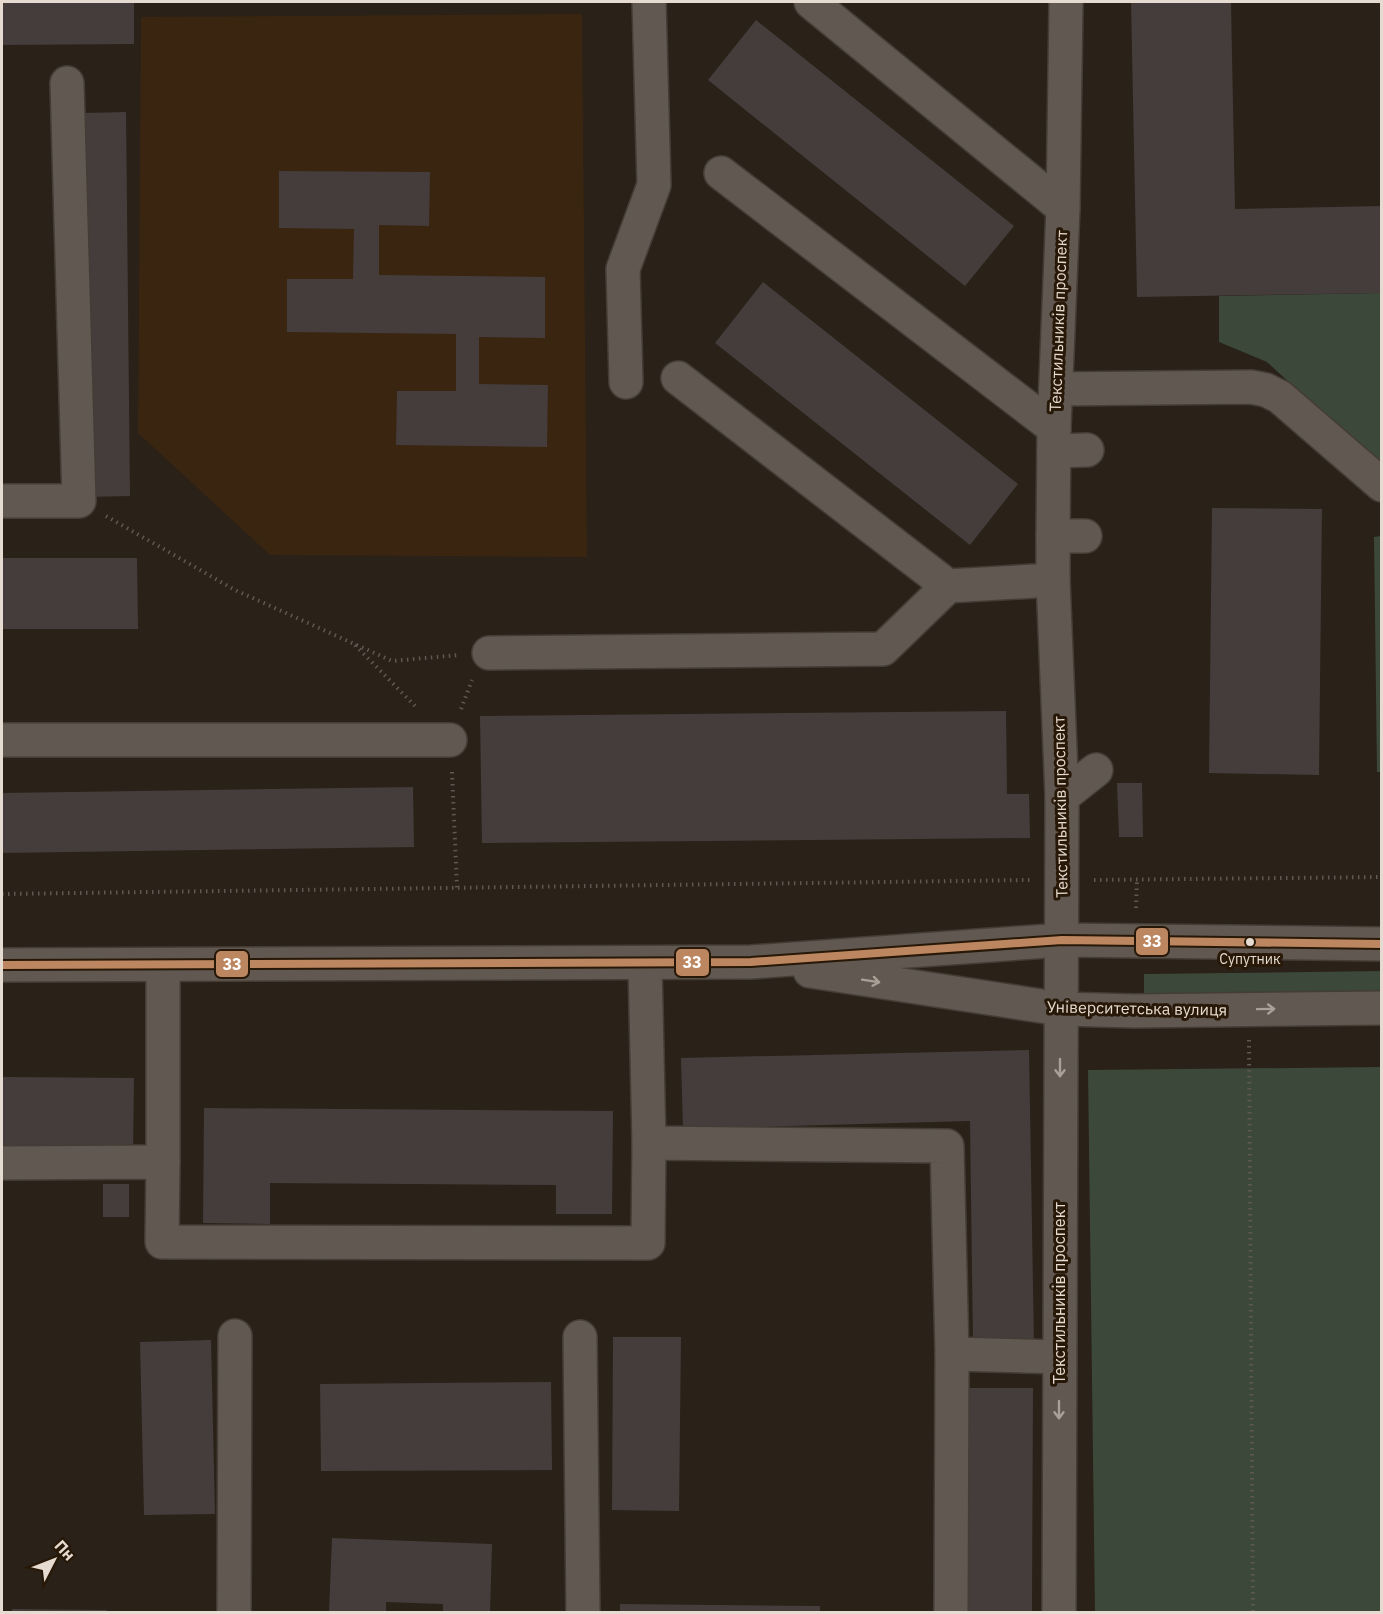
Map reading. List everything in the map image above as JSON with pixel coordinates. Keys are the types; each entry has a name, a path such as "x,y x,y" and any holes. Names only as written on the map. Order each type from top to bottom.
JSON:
{"street":[{"path":"626,382 623,269 654,185 649,2"},
{"path":"811,2 1063,208"},
{"name":"Текстильників проспект","path":"1059,1612 1062,797 1053,580 1069,536 1054,439 1063,208 1066,2"},
{"path":"2,501 79,501 67,83"},
{"path":"721,173 1054,439 1087,450"},
{"path":"678,378 948,586"},
{"path":"1056,389 1251,387 1266,390 1280,397 1382,485"},
{"path":"489,653 883,649 948,586 1053,580"},
{"path":"2,740 450,740"},
{"path":"1062,797 1096,770"},
{"name":"Університетська вулиця","path":"2,965 751,962 1062,940 1382,944"},
{"name":"Університетська вулиця","path":"751,962 1061,1009 1134,1011 1382,1008"},
{"path":"163,965 162,1242 648,1243 649,1143 645,964"},
{"path":"649,1143 947,1146 952,1354 951,1612"},
{"path":"2,1163 163,1162"},
{"path":"234,1612 235,1336"},
{"path":"580,1336 583,1612"},
{"path":"952,1354 1059,1357"}],"path":[{"path":"79,501 235,590 392,661 489,653"},
{"path":"352,643 450,740"},
{"path":"458,888 450,740 470,683 489,653"},
{"path":"2,894 1382,877"},
{"path":"1249,1035 1253,1612"}],"shaded area":[{"path":"582,14 587,557 270,555 138,433 141,17"}],"green space":[{"path":"1381,293 1381,467 1267,362 1219,342 1219,296"},
{"path":"1381,536 1382,772 1377,772 1374,537"},
{"path":"1381,971 1381,992 1144,995 1144,974"},
{"path":"1381,1067 1381,1612 1095,1612 1088,1070"}],"building":[{"path":"2,2 134,2 134,44 2,45"},
{"path":"1131,2 1231,2 1235,209 1382,206 1382,293 1137,297"},
{"path":"756,20 1014,226 965,286 708,80"},
{"path":"126,112 130,496 87,497 83,113"},
{"path":"279,171 430,172 429,226 379,225 379,275 545,277 545,338 479,337 479,384 548,385 547,447 396,445 397,391 456,391 456,334 287,332 287,279 353,279 354,229 279,228"},
{"path":"763,282 1018,484 970,545 715,343"},
{"path":"1212,508 1322,509 1319,775 1209,773"},
{"path":"2,558 137,558 138,629 2,629"},
{"path":"1006,711 1007,794 1029,794 1030,838 482,843 480,716"},
{"path":"1117,783 1142,783 1143,837 1119,837"},
{"path":"413,787 414,847 2,853 2,793"},
{"path":"1029,1050 1034,1344 973,1345 970,1121 683,1129 681,1058"},
{"path":"2,1077 134,1078 133,1154 2,1152"},
{"path":"204,1108 613,1111 612,1214 556,1214 556,1185 270,1183 270,1224 203,1223"},
{"path":"103,1184 129,1184 129,1217 103,1217"},
{"path":"613,1337 681,1337 679,1511 612,1510"},
{"path":"211,1340 215,1514 144,1515 140,1342"},
{"path":"551,1382 552,1470 321,1471 320,1384"},
{"path":"967,1388 1033,1388 1032,1612 966,1612"},
{"path":"332,1538 492,1544 490,1612 443,1612 443,1604 386,1602 386,1612 329,1612"},
{"path":"620,1604 820,1606 820,1612 620,1612"},
{"path":"12,1609 107,1610 107,1612 12,1612"}],"transit line":[{"name":"33","path":"2,965 751,962 1062,940 1382,944"}],"place":[{"name":"Супутник","path":"1250,942"}]}
